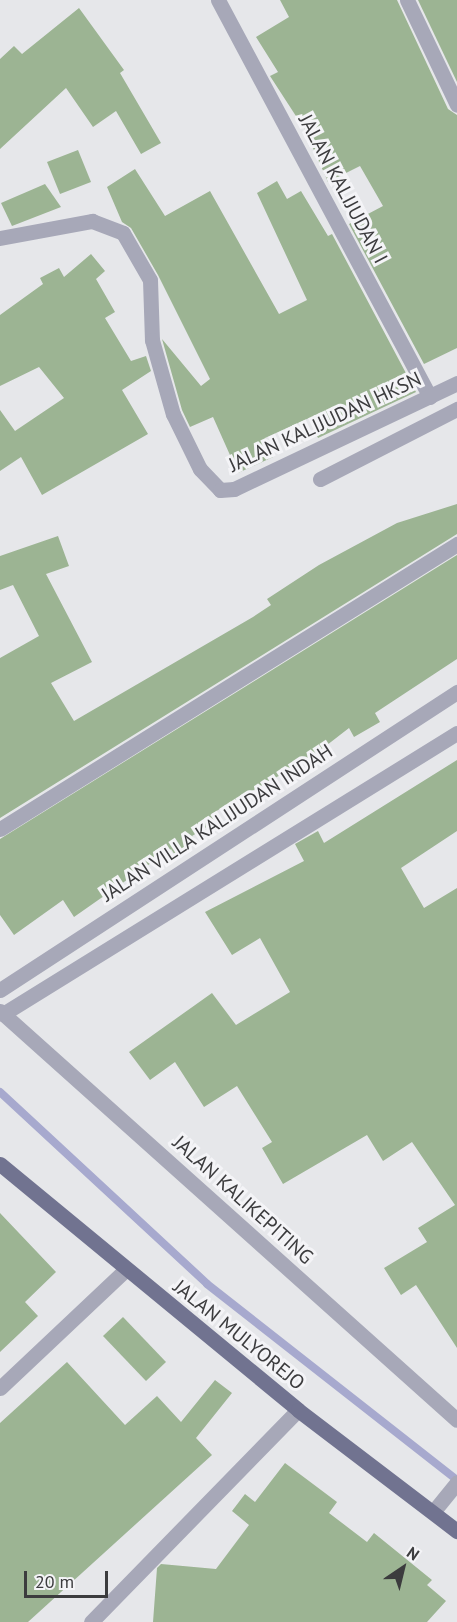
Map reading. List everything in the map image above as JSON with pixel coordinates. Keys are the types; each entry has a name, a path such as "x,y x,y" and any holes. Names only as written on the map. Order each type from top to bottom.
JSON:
{"main road":[{"name":"JALAN MULYOREJO","path":"0,1164 125,1270 298,1410 457,1531"}],"street":[{"name":"JALAN KALIJUDAN I","path":"218,0 430,397"},
{"path":"406,0 457,105"},
{"name":"JALAN KALIJUDAN HKSN","path":"0,238 92,221 123,233 150,280 153,340 173,414 200,470 220,490 234,489 457,383"},
{"path":"320,479 457,409"},
{"path":"0,829 457,544"},
{"name":"JALAN VILLA KALIJUDAN INDAH","path":"0,990 457,692"},
{"path":"1,1012 457,733"},
{"name":"JALAN KALIKEPITING","path":"1,1012 457,1420"},
{"path":"0,1388 125,1270"},
{"path":"91,1622 298,1410"},
{"path":"433,1512 454,1487"}],"building":[{"path":"280,0 397,0 448,109 457,115 457,348 424,364 349,224 383,206 360,166 328,182 305,130 270,76 278,72 256,37 289,17"},
{"path":"418,0 457,0 457,82"},
{"path":"79,8 124,70 120,73 161,143 141,154 116,111 93,127 66,88 0,149 0,59 14,46 22,54"},
{"path":"78,150 91,182 60,194 47,162"},
{"path":"135,169 165,216 210,191 279,314 307,300 257,193 277,181 287,199 301,191 328,236 332,234 416,392 318,438 309,418 265,438 273,457 238,473 213,417 190,427 182,410 162,339 201,386 210,379 158,275 131,228 122,222 107,187"},
{"path":"45,184 61,207 12,226 1,203"},
{"path":"91,254 105,271 96,279 115,312 105,318 131,361 146,356 151,371 122,390 148,434 42,495 21,457 0,471 0,410 15,431 64,398 39,367 0,386 0,315 43,284 40,278 59,268 64,277"},
{"path":"457,504 457,534 0,818 0,658 39,636 13,585 0,590 0,556 58,536 69,566 46,574 92,662 51,683 74,721 253,617 271,605 267,599 319,565 397,523"},
{"path":"457,555 457,659 375,713 380,722 354,737 349,728 309,759 211,814 216,821 192,836 196,841 175,855 171,849 74,917 63,900 14,935 0,915 0,839"},
{"path":"457,760 457,831 401,868 424,908 457,888 457,1348 416,1285 401,1295 384,1268 427,1242 418,1228 455,1205 412,1142 383,1161 367,1135 283,1184 262,1148 272,1142 237,1086 204,1107 175,1062 150,1080 129,1052 212,993 236,1025 290,992 260,938 232,955 205,912 304,861 295,844 318,831 324,843"},
{"path":"0,1213 56,1272 25,1302 38,1316 0,1352"},
{"path":"123,1317 166,1362 146,1381 103,1336"},
{"path":"67,1362 125,1425 157,1396 181,1422 215,1380 232,1393 196,1438 212,1455 28,1622 0,1622 0,1423"},
{"path":"285,1463 337,1502 329,1513 367,1542 374,1533 432,1580 427,1585 446,1601 427,1622 153,1622 157,1568 161,1564 216,1569 249,1525 232,1511 245,1494 255,1502"}],"waterway":[{"path":"0,1092 207,1284 457,1480"}]}
